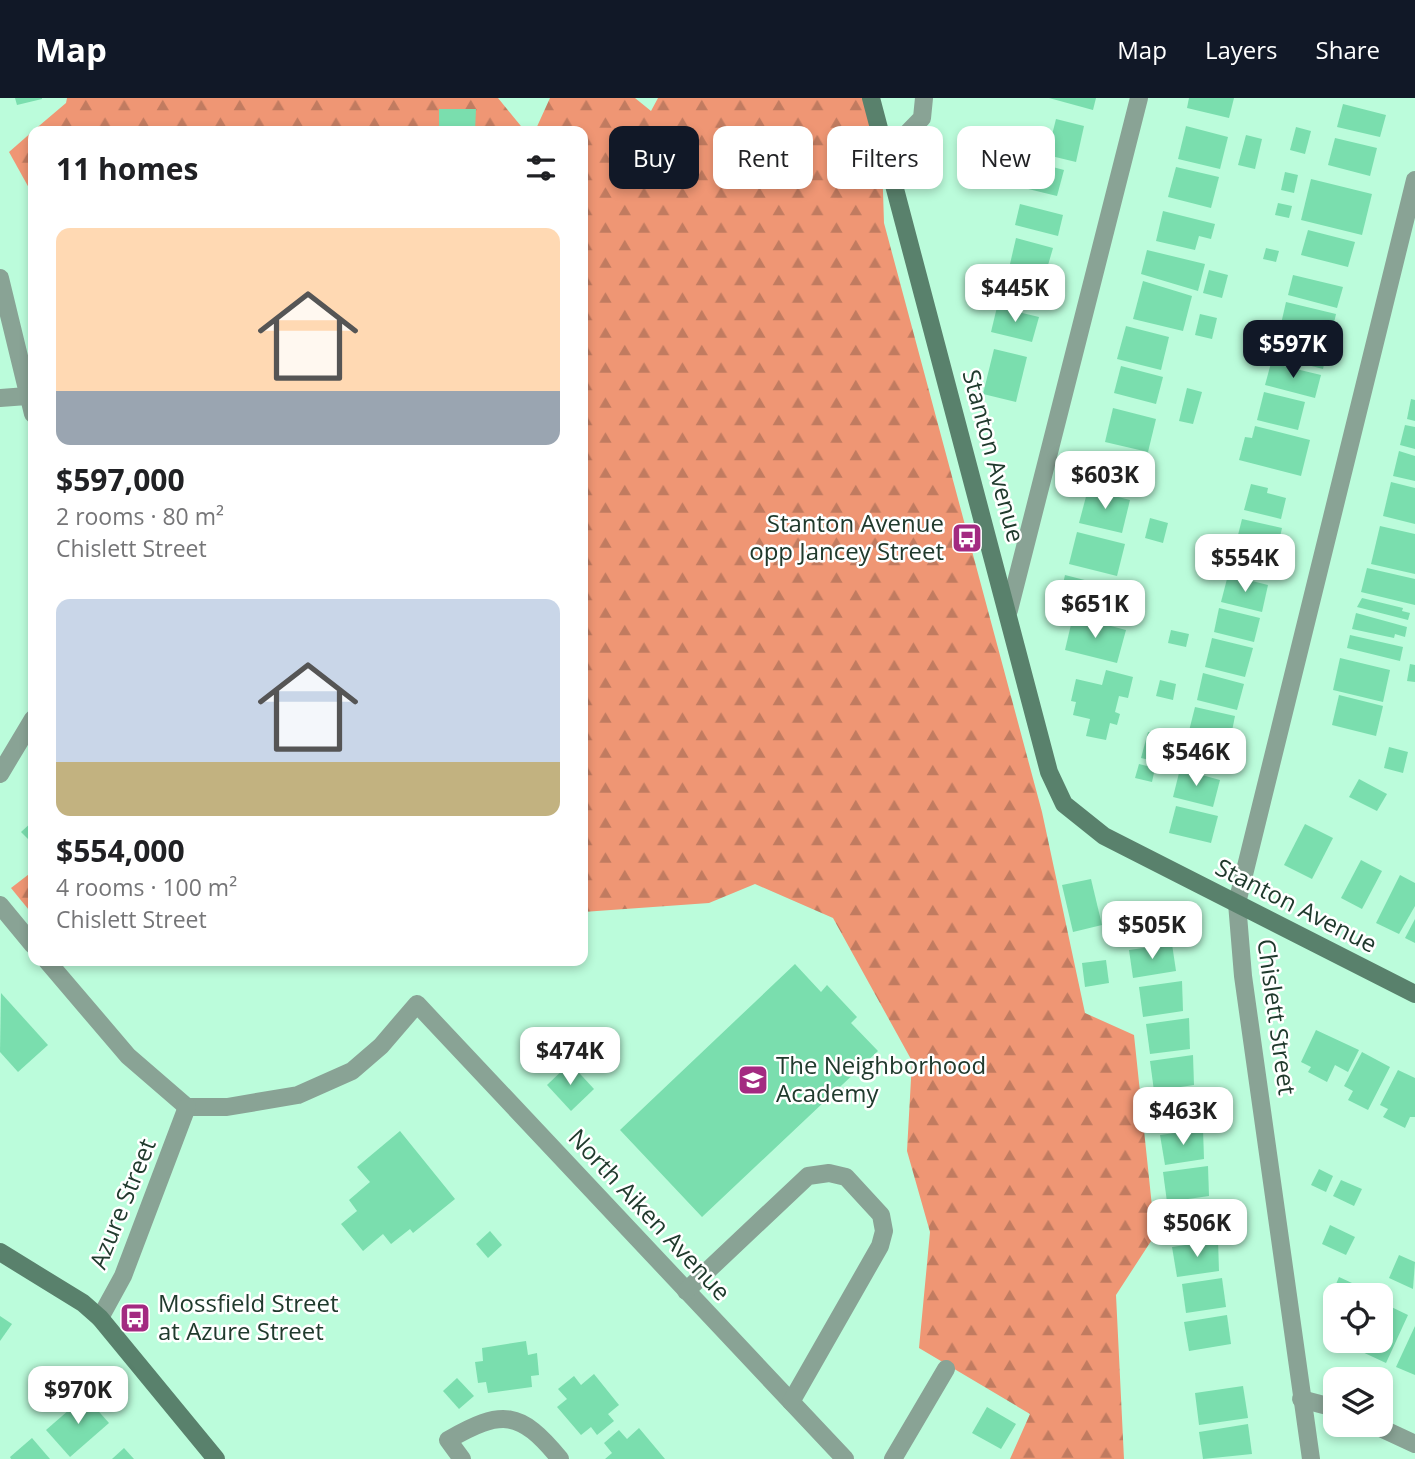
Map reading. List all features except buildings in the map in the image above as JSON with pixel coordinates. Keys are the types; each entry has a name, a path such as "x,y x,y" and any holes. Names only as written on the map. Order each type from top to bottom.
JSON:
{"street":[{"name":"Stanton Avenue","path":"871,98 880,126"},
{"path":"914,126 922,118 924,98"},
{"path":"1009,610 1139,98"},
{"name":"Chislett Street","path":"1311,1459 1274,1180 1243,976 1237,903 1415,180"},
{"name":"Stanton Avenue","path":"898,189 1049,772 1064,804 1104,836 1415,994"},
{"path":"0,278 28,399"},
{"path":"0,398 27,396"},
{"path":"0,774 28,727"},
{"path":"0,905 28,939"},
{"path":"51,966 128,1056 187,1107"},
{"name":"North Aiken Avenue","path":"187,1107 227,1107 309,1090 352,1071 381,1046 417,1004 845,1459"},
{"name":"Azure Street","path":"100,1318 123,1276 187,1107"},
{"path":"686,1291 808,1176 829,1173 846,1177 881,1215 884,1231 880,1245 791,1402"},
{"path":"0,1252 83,1303 100,1318 216,1459"},
{"path":"893,1459 946,1369"},
{"path":"1301,1398 1323,1404"},
{"path":"462,1459 448,1440 474,1426 507,1418 537,1430 560,1459"},
{"path":"1393,1434 1415,1444"}],"green space":[{"path":"67,98 498,98 521,126 39,126 66,103"},
{"path":"550,98 635,98 651,111 658,98 880,98 881,126 827,126 827,189 883,189 884,223 1042,812 1085,1013 1134,1035 1155,1235 1116,1295 1124,1459 1010,1459 1030,1414 919,1348 930,1232 907,1151 912,1061 833,918 755,884 709,903 588,912 588,126 537,126"},
{"path":"28,135 28,186 9,152"},
{"path":"28,875 28,909 11,888"}],"place":[{"name":"Stanton Avenue opp Jancey Street","path":"967,538"},
{"name":"The Neighborhood Academy","path":"753,1080"},
{"name":"Mossfield Street at Azure Street","path":"135,1318"}]}
